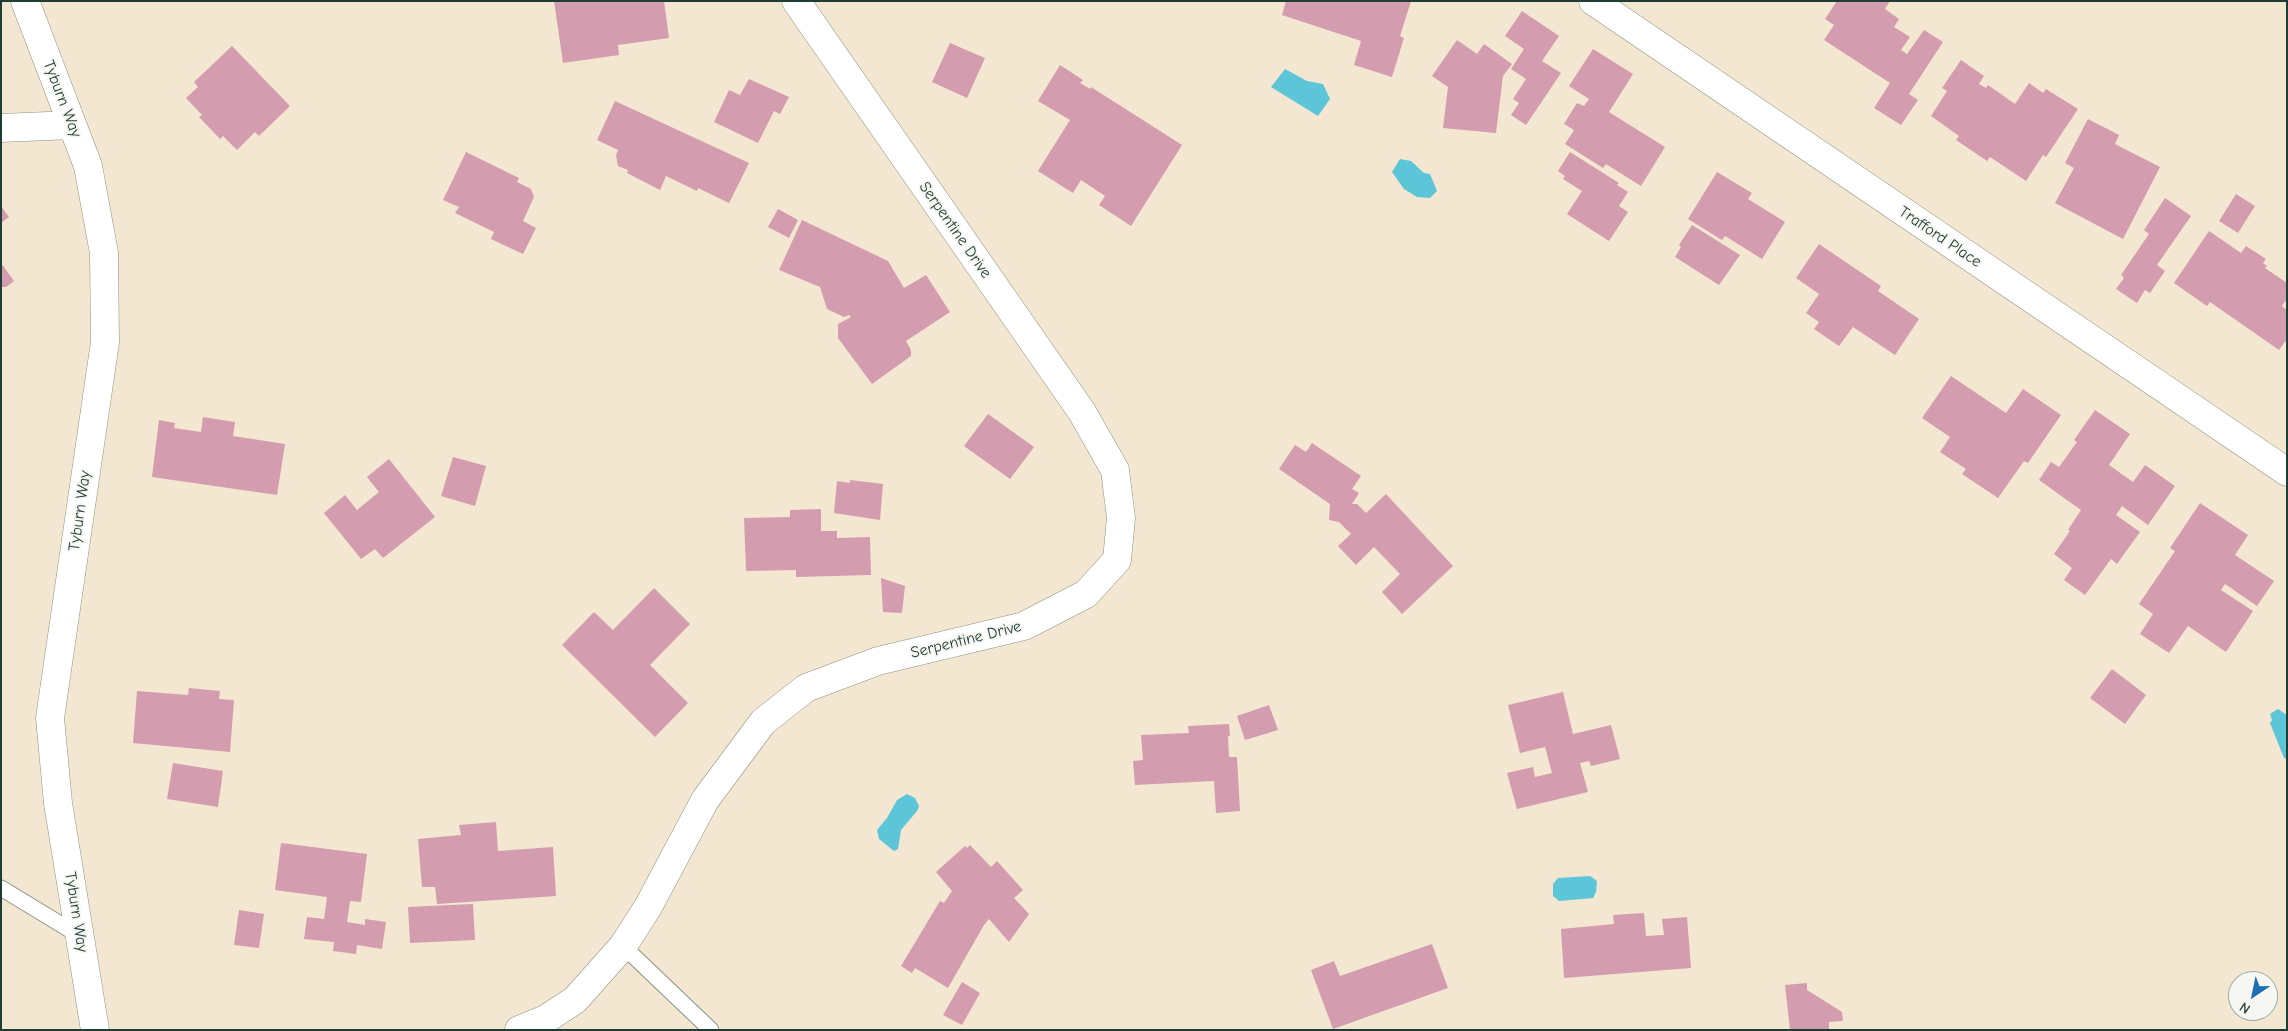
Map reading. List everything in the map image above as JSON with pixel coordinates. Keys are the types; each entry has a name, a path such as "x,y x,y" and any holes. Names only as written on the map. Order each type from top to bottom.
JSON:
{"street":[{"name":"Tyburn Way","path":"25,1 88,166 104,253 105,342 50,718 58,804 95,1030"},
{"name":"Serpentine Drive","path":"519,1030 546,1019 575,1000 623,946 648,907 705,800 763,722 806,688 878,661 1024,626 1086,594 1117,560 1121,518 1115,470 1087,420 796,1"},
{"name":"Trafford Place","path":"1593,1 2287,472"},
{"path":"1,128 72,124"}],"lane":[{"path":"1,888 80,936"},
{"path":"623,946 711,1030"}],"water":[{"path":"1285,69 1307,81 1323,84 1330,99 1318,116 1271,87"},
{"path":"1400,159 1411,161 1424,173 1430,174 1437,191 1430,198 1417,197 1404,189 1392,172"},
{"path":"2278,709 2287,715 2287,759 2284,758 2270,723 2272,720 2270,714"},
{"path":"907,794 915,798 919,806 901,830 898,849 894,851 879,839 877,830 887,818 897,800"},
{"path":"1590,876 1597,881 1596,892 1593,898 1559,901 1553,896 1553,884 1558,878"}],"building":[{"path":"554,1 664,1 669,38 618,45 619,55 563,63"},
{"path":"1286,1 1411,1 1400,36 1404,38 1392,77 1354,65 1361,41 1282,15"},
{"path":"1837,1 1890,1 1885,9 1899,19 1894,27 1910,37 1901,50 1907,54 1924,30 1943,42 1909,94 1918,100 1901,125 1874,108 1890,83 1824,40 1834,25 1825,19"},
{"path":"1522,11 1559,36 1542,61 1561,73 1526,125 1511,115 1519,103 1513,99 1526,79 1511,69 1524,49 1505,36"},
{"path":"1457,40 1477,54 1484,44 1512,64 1503,76 1496,133 1443,128 1448,87 1432,76"},
{"path":"950,43 985,58 967,98 932,82"},
{"path":"232,46 290,106 259,136 255,132 237,150 223,136 220,139 199,117 202,115 186,98 198,87 194,82"},
{"path":"1593,49 1633,74 1609,112 1665,147 1641,186 1606,164 1603,168 1565,144 1574,130 1564,124 1577,103 1584,106 1589,99 1569,86"},
{"path":"1961,60 1984,76 1979,84 1986,88 1988,85 2015,104 2029,83 2043,93 2046,89 2078,109 2046,157 2043,155 2026,181 1990,157 1987,161 1956,140 1959,136 1931,116 1947,91 1942,88"},
{"path":"1060,65 1083,80 1080,83 1090,89 1091,87 1182,145 1131,226 1099,205 1105,196 1081,180 1073,193 1038,171 1070,120 1038,101"},
{"path":"749,79 789,97 780,114 774,111 758,143 714,122 729,90 740,95"},
{"path":"615,101 749,163 729,203 698,188 697,191 666,176 660,190 627,173 628,170 618,166 616,155 618,150 597,140"},
{"path":"2088,119 2119,135 2115,144 2160,167 2123,239 2055,203 2074,168 2065,163"},
{"path":"466,152 519,178 517,182 531,189 534,197 523,221 536,228 523,254 491,239 494,232 455,213 459,207 443,200"},
{"path":"1570,152 1619,183 1617,185 1628,192 1619,206 1628,212 1609,241 1567,214 1582,191 1563,179 1565,176 1558,171"},
{"path":"1717,172 1752,193 1748,199 1785,222 1762,259 1725,236 1722,240 1688,219"},
{"path":"2236,194 2255,206 2238,233 2219,221"},
{"path":"2165,198 2191,216 2157,265 2165,271 2150,293 2145,290 2137,303 2116,289 2124,278 2121,275 2149,234 2144,230"},
{"path":"1,206 9,217 1,223"},
{"path":"778,209 798,220 789,238 768,227"},
{"path":"802,220 888,261 904,288 926,275 950,312 906,341 911,350 911,356 872,384 838,338 838,324 851,317 849,315 844,317 827,309 820,287 779,270"},
{"path":"1692,225 1740,255 1719,285 1675,257 1681,247 1679,245"},
{"path":"2209,231 2241,253 2246,246 2266,259 2263,263 2267,266 2265,268 2287,283 2287,299 2282,306 2287,310 2287,339 2279,350 2210,302 2207,306 2174,283"},
{"path":"1819,244 1881,286 1878,291 1919,319 1895,355 1853,327 1839,346 1814,329 1819,322 1806,313 1819,294 1796,278"},
{"path":"1,263 14,281 6,287 1,287"},
{"path":"1951,376 2006,413 2023,389 2061,415 2028,463 2024,461 1998,498 1962,474 1966,469 1940,452 1950,437 1922,418"},
{"path":"2095,410 2130,434 2109,465 2133,482 2145,465 2175,486 2148,525 2122,506 2116,515 2140,532 2117,564 2111,559 2085,595 2064,580 2072,568 2054,554 2070,531 2068,530 2081,510 2039,480 2051,462 2059,467 2077,442 2074,440"},
{"path":"988,414 1034,447 1010,479 964,446"},
{"path":"203,417 235,422 233,436 285,444 277,495 152,477 159,420 175,423 174,428 201,432"},
{"path":"1312,443 1361,476 1352,489 1359,493 1352,504 1357,504 1366,513 1386,494 1453,566 1402,614 1382,592 1400,574 1374,547 1356,565 1338,546 1351,534 1339,522 1329,520 1330,504 1279,469 1295,445 1306,452"},
{"path":"453,457 486,466 475,506 441,496"},
{"path":"389,459 435,517 383,558 375,549 361,559 324,513 345,495 357,510 379,492 367,477"},
{"path":"850,480 883,484 880,520 834,513 837,481 850,483"},
{"path":"2200,503 2248,535 2235,555 2274,581 2257,606 2225,584 2221,590 2253,611 2226,652 2188,626 2169,653 2140,634 2153,614 2139,604 2175,551 2170,548"},
{"path":"821,509 821,531 837,531 837,538 870,537 871,575 796,577 796,570 746,571 744,518 790,517 790,510"},
{"path":"881,578 905,586 902,613 883,612"},
{"path":"654,588 690,624 650,665 688,703 655,737 562,645 594,612 613,630"},
{"path":"2112,669 2146,695 2125,724 2090,698"},
{"path":"189,688 220,691 219,699 234,700 230,752 133,743 137,691 188,695"},
{"path":"1563,692 1573,734 1611,725 1620,759 1591,766 1589,761 1580,763 1588,792 1517,809 1507,773 1533,767 1535,777 1552,773 1545,747 1520,753 1508,705"},
{"path":"1269,705 1278,730 1245,740 1237,716"},
{"path":"1229,724 1229,757 1237,757 1240,811 1216,813 1214,781 1135,785 1133,761 1143,760 1141,735 1189,733 1188,726"},
{"path":"173,763 223,771 218,807 167,799"},
{"path":"496,822 498,851 553,847 556,896 437,904 435,887 422,887 418,839 461,835 459,825"},
{"path":"281,843 367,854 361,902 350,901 347,922 365,925 365,919 386,922 382,949 357,945 356,954 333,951 334,942 304,939 307,917 324,919 327,897 275,890"},
{"path":"970,845 991,867 997,861 1023,890 1014,898 1029,914 1009,942 989,919 948,988 915,968 912,973 901,966 940,901 944,903 952,891 936,872 965,846 967,848"},
{"path":"473,904 475,940 410,943 408,907"},
{"path":"239,910 264,914 259,948 234,945"},
{"path":"1644,913 1646,936 1664,935 1662,919 1687,917 1691,968 1564,978 1561,929 1614,924 1613,915"},
{"path":"1432,944 1448,988 1333,1029 1311,970 1334,961 1340,976"},
{"path":"962,982 980,993 962,1025 943,1015"},
{"path":"1807,983 1807,990 1842,1012 1843,1021 1829,1022 1829,1030 1790,1030 1785,985"}]}
